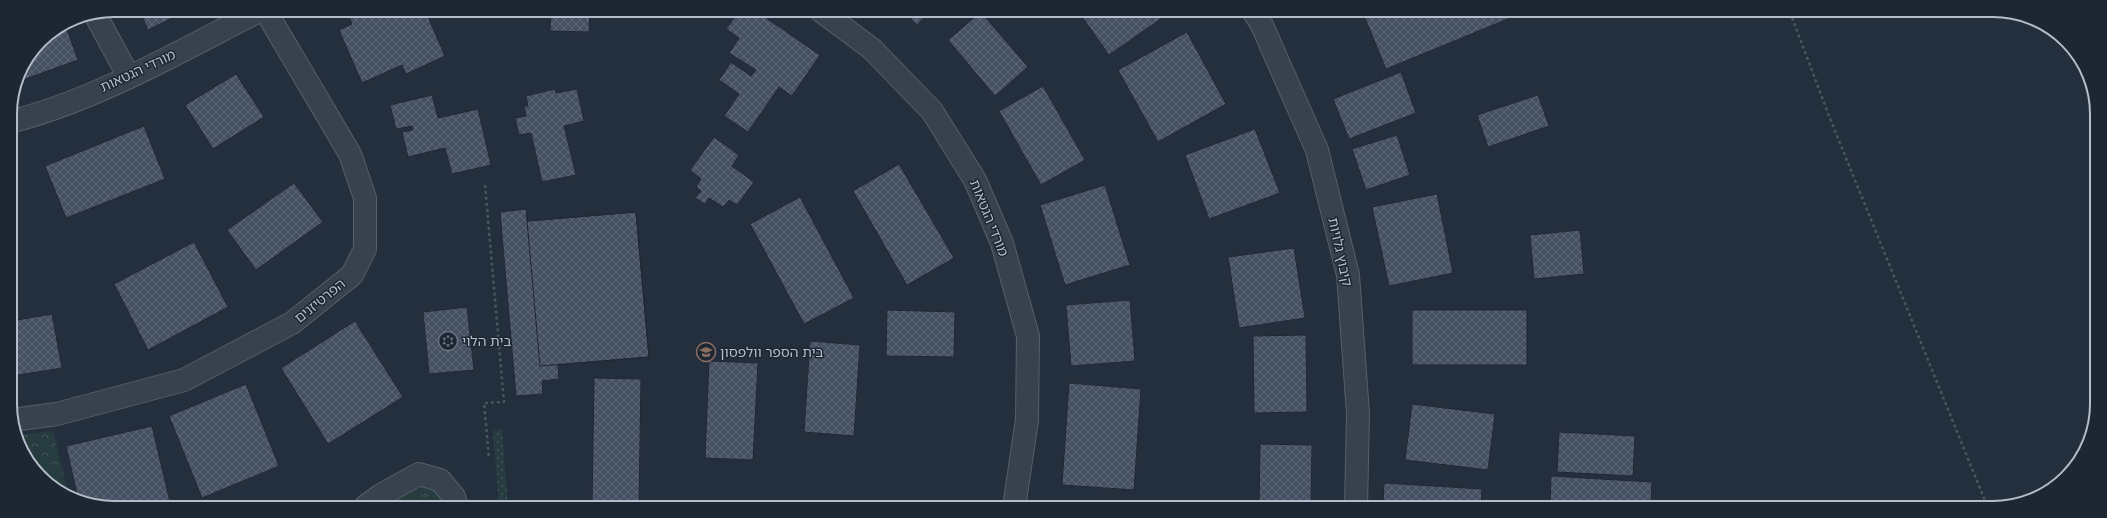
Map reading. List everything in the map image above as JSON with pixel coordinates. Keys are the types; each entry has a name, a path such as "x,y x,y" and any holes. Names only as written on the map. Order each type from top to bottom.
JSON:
{"street":[{"name":"מורדי הגטאות","path":"17,120 46,112 129,77 247,17"},
{"name":"הפרטיזנים","path":"18,419 57,414 184,380 292,323 352,275 365,249 365,198 350,154 269,17"},
{"name":"מורדי הגטאות","path":"829,17 872,49 932,111 975,180 1002,243 1028,336 1027,420 1016,501"},
{"name":"קיבוץ גלויות","path":"1258,17 1317,150 1348,275 1358,414 1356,501"},
{"path":"97,19 129,77"},
{"path":"372,501 380,495 419,474 440,480 454,497 455,501"}],"path":[{"path":"1792,17 1829,116 1985,501"},
{"path":"484,186 504,402 484,403 489,458"}],"green space":[{"path":"502,430 508,501 499,501 493,431"},
{"path":"53,431 67,489 45,473 33,458 22,435"},
{"path":"419,474 451,501 374,501"}],"building":[{"path":"142,17 174,17 148,30"},
{"path":"349,17 428,17 445,56 406,74 402,65 362,83 339,30 352,24"},
{"path":"551,17 590,17 589,32 550,31"},
{"path":"735,17 765,17 820,55 792,96 779,87 748,132 724,116 739,94 719,80 731,62 751,76 756,70 729,53 739,38 726,29"},
{"path":"909,17 924,17 917,25"},
{"path":"975,17 985,17 1028,67 995,96 948,40"},
{"path":"1082,17 1163,17 1109,55"},
{"path":"1364,17 1513,17 1386,69"},
{"path":"67,29 78,60 23,80 33,60 45,45"},
{"path":"1187,32 1226,104 1158,142 1118,70"},
{"path":"1401,72 1416,113 1349,139 1333,99"},
{"path":"236,74 264,117 213,149 185,105"},
{"path":"1043,86 1085,160 1041,185 999,111"},
{"path":"555,89 556,93 577,89 584,121 564,126 576,175 542,182 531,133 519,135 515,118 526,116 524,106 528,106 526,96"},
{"path":"432,95 438,118 478,109 491,165 452,174 445,148 408,157 402,132 413,130 412,126 396,129 390,105"},
{"path":"1538,95 1549,126 1488,147 1477,115"},
{"path":"144,126 165,179 66,218 45,166"},
{"path":"1255,129 1280,193 1209,219 1185,155"},
{"path":"1397,135 1410,175 1366,190 1352,149"},
{"path":"714,137 739,155 732,166 754,182 737,205 729,200 723,207 709,198 705,204 695,198 701,191 696,187 701,179 690,170"},
{"path":"899,164 954,258 907,285 853,191"},
{"path":"294,183 323,222 256,270 227,230"},
{"path":"1105,185 1130,265 1065,285 1040,205"},
{"path":"1437,194 1453,273 1389,286 1372,207"},
{"path":"800,197 854,298 804,324 750,224"},
{"path":"526,209 527,221 636,212 649,357 558,365 559,379 542,381 543,394 516,396 500,212"},
{"path":"636,212 649,357 540,366 527,221"},
{"path":"1580,230 1584,274 1534,279 1530,235"},
{"path":"194,242 228,307 148,350 114,284"},
{"path":"1294,248 1305,318 1239,328 1228,257"},
{"path":"1130,300 1135,361 1071,366 1066,305"},
{"name":"בית הלוי","path":"467,307 474,370 429,374 423,312"},
{"path":"887,310 955,312 954,357 886,356"},
{"path":"1412,310 1527,310 1527,365 1412,365"},
{"path":"52,314 62,368 17,375 17,320"},
{"path":"355,321 403,397 328,444 281,368"},
{"path":"1306,335 1307,412 1254,413 1253,336"},
{"path":"810,341 860,345 854,436 804,432"},
{"path":"709,361 758,363 753,460 705,458"},
{"path":"594,378 641,379 639,501 592,501"},
{"path":"1069,383 1141,389 1134,490 1062,485"},
{"path":"246,384 279,466 202,498 169,416"},
{"path":"1412,404 1495,414 1488,470 1405,460"},
{"path":"152,426 170,501 107,501 77,493 66,446"},
{"path":"1559,432 1635,436 1633,476 1557,472"},
{"path":"1260,444 1312,445 1311,501 1259,501"},
{"path":"1551,476 1652,482 1651,501 1550,501"},
{"path":"1384,483 1482,489 1481,501 1383,501"}],"place":[{"name":"בית הלוי","path":"448,341"},
{"name":"בית הספר וולפסון","path":"706,352"}]}
